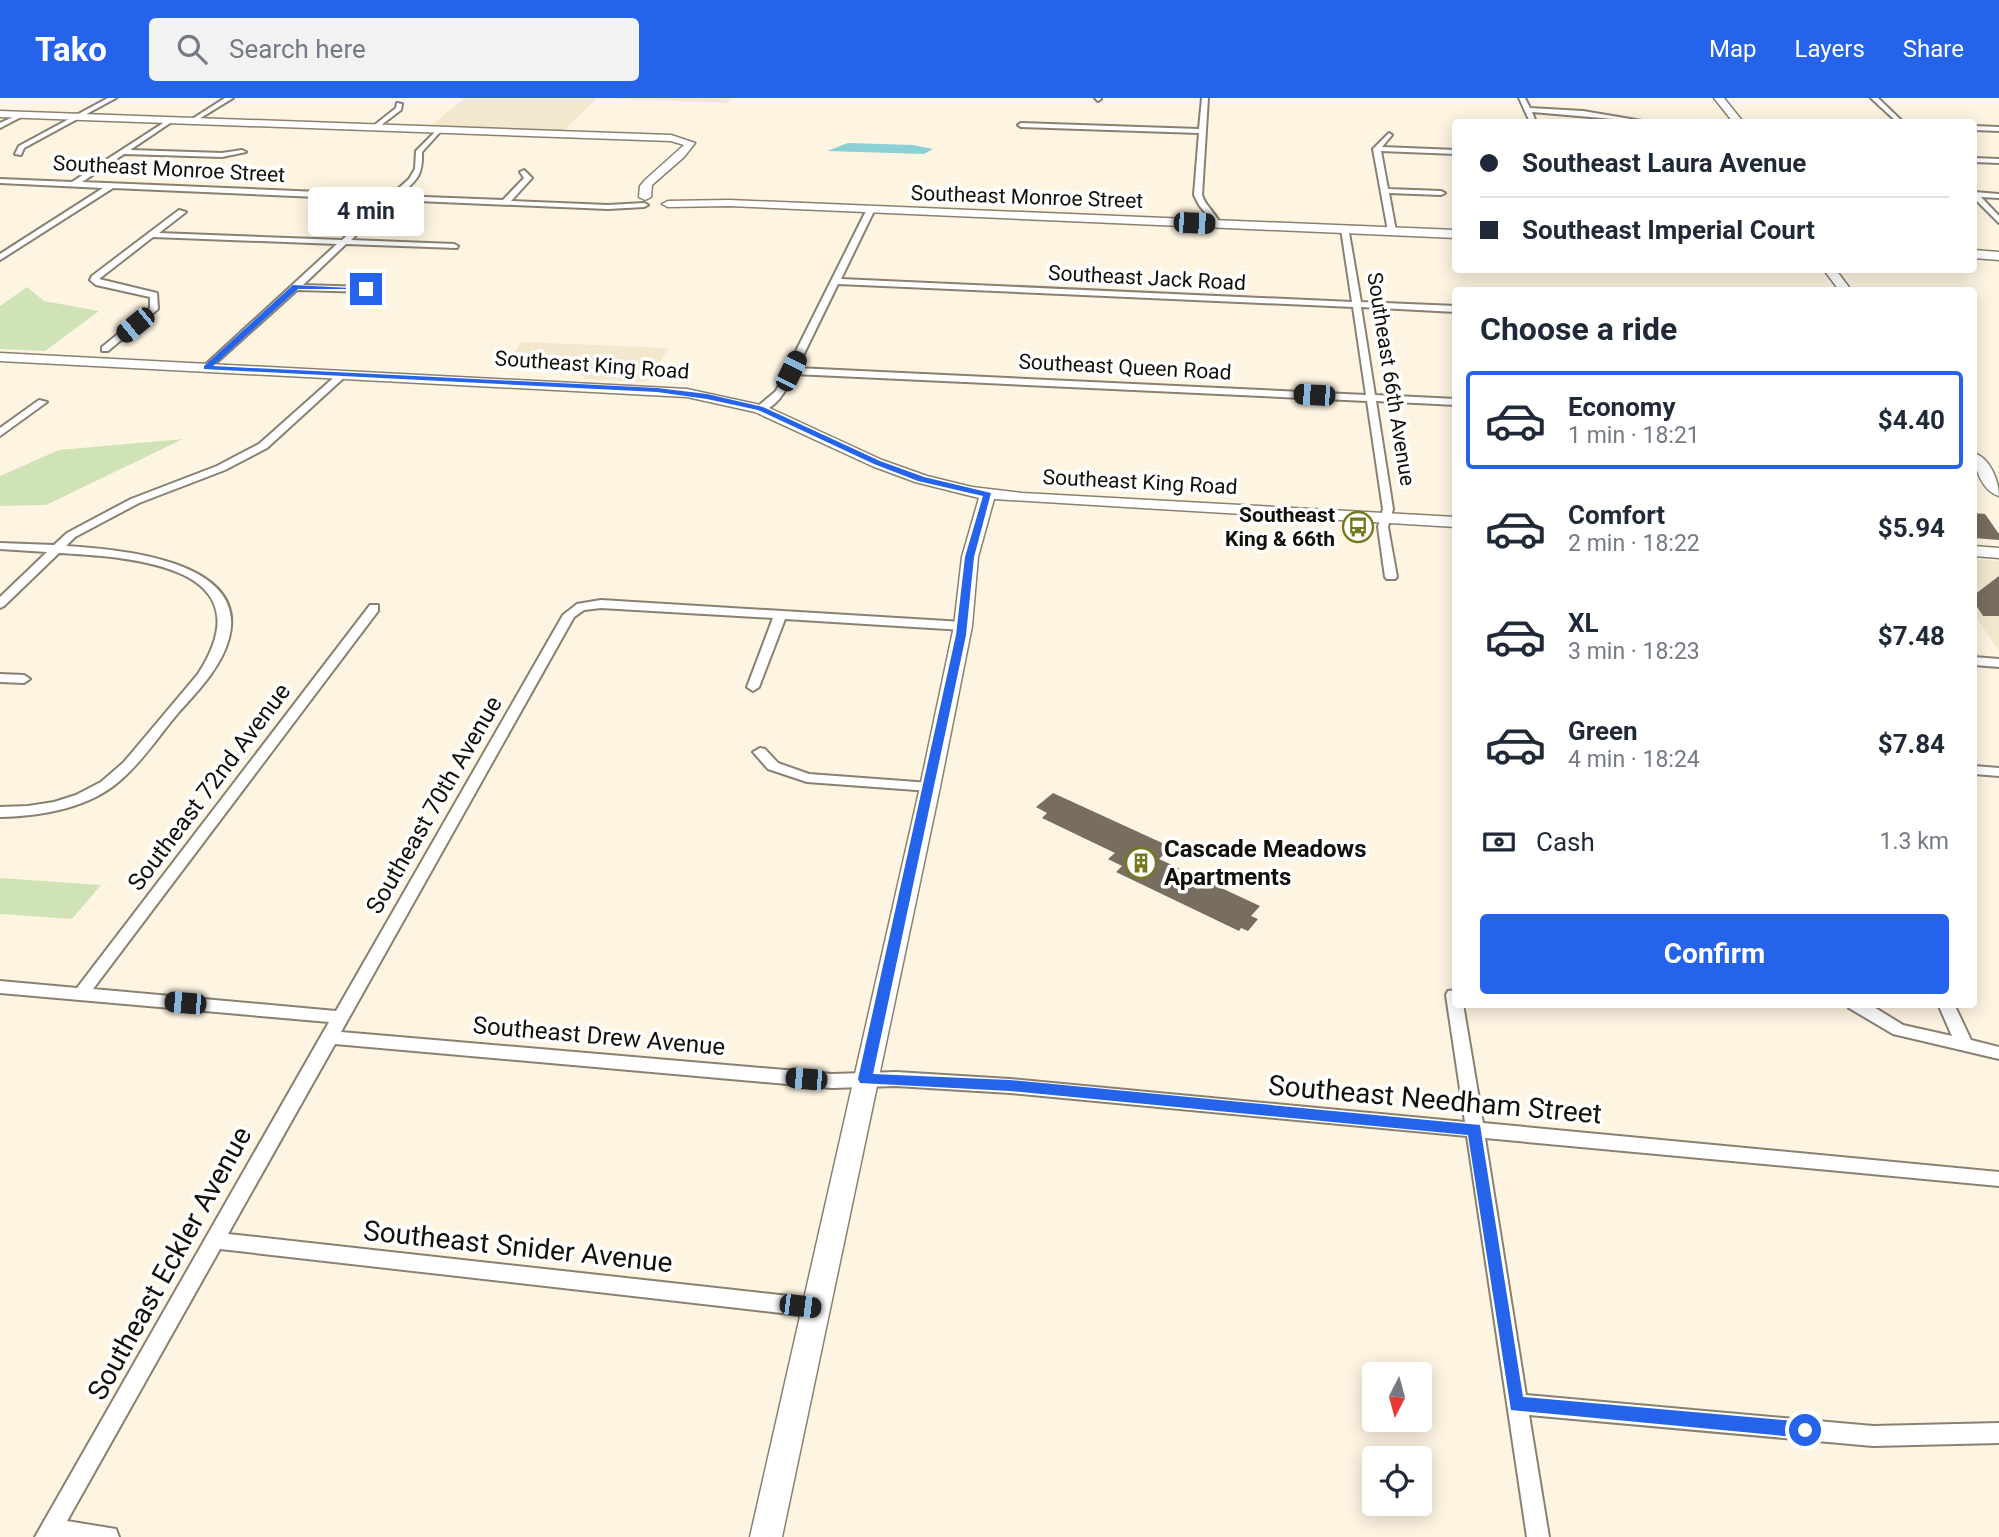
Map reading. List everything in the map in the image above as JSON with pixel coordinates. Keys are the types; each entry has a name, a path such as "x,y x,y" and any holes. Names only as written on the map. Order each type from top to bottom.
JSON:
{"street":[{"path":"19,154 20,147 113,98"},
{"path":"192,121 230,98"},
{"path":"1205,98 1198,199 1216,224"},
{"path":"1522,98 1532,119"},
{"path":"1719,98 1736,119"},
{"path":"1874,98 1897,119"},
{"path":"374,128 399,109 399,104"},
{"path":"1527,110 1583,113 1617,119"},
{"path":"0,114 676,138 687,141 689,147 647,184 643,201"},
{"path":"0,126 22,115"},
{"path":"74,184 171,120"},
{"path":"1021,125 1202,131"},
{"path":"1977,128 1999,129"},
{"path":"206,368 418,172 418,152 439,130"},
{"path":"1377,149 1389,135"},
{"path":"1377,149 1452,152"},
{"path":"1377,149 1392,232"},
{"path":"123,152 222,155 242,152"},
{"path":"1977,160 1999,161"},
{"path":"506,201 528,178 524,172"},
{"path":"660,175 653,188 667,199"},
{"name":"Southeast Monroe Street","path":"0,181 587,205 667,199 1452,234"},
{"path":"0,258 111,186"},
{"path":"1385,191 1441,193"},
{"path":"1977,194 1999,196"},
{"path":"1977,196 1999,220"},
{"path":"760,409 777,397 871,209"},
{"path":"105,349 154,309 154,295 99,283 94,280 96,275 182,212"},
{"name":"Southeast 66th Avenue","path":"1345,229 1388,509 1383,527 1391,577"},
{"path":"152,234 454,246"},
{"path":"1977,254 1999,256"},
{"name":"Southeast Jack Road","path":"836,281 1452,309"},
{"path":"296,287 366,289"},
{"name":"Southeast King Road","path":"0,357 657,390 715,397 760,409 897,471 944,486 988,495 1452,522"},
{"name":"Southeast Queen Road","path":"791,371 1452,402"},
{"path":"0,604 54,550 95,520 135,501 221,468 264,446 344,374"},
{"path":"0,433 42,402"},
{"path":"1977,462 1999,491"},
{"path":"766,1537 930,787 963,626 970,557 988,495"},
{"path":"0,546 150,560 174,567 202,581 219,600 227,619 224,639 211,666 109,783 60,806 26,813 0,811"},
{"path":"1977,551 1999,553"},
{"name":"Southeast 70th Avenue","path":"340,1017 569,615 582,607 601,604 780,616"},
{"name":"Southeast 72nd Avenue","path":"81,994 374,608"},
{"path":"753,687 780,616 963,626"},
{"path":"1977,661 1999,663"},
{"path":"0,678 24,679"},
{"path":"761,752 773,766 807,778 930,787"},
{"path":"1977,770 1999,772"},
{"path":"0,987 340,1017"},
{"path":"1456,1008 1538,1537"},
{"path":"1862,1008 1899,1030 1999,1053"},
{"path":"1947,1008 1965,1046"},
{"name":"Southeast Eckler Avenue","path":"48,1533 340,1017"},
{"name":"Southeast Drew Avenue","path":"329,1037 832,1081 865,1079"},
{"name":"Southeast Needham Street","path":"865,1079 1010,1086 1999,1179"},
{"name":"Southeast Snider Avenue","path":"214,1240 816,1308"},
{"path":"1516,1404 1873,1436 1999,1433"},
{"path":"48,1533 108,1537"}],"shaded area":[{"path":"465,98 597,98 562,132 429,127"},
{"path":"597,98 731,98 727,103"},
{"path":"522,342 669,348 646,382 583,379 585,376 565,369 570,363 563,359 564,356 512,355"},
{"path":"1977,559 1999,561 1999,651 1977,618"}],"green space":[{"path":"27,287 44,301 99,311 45,351 0,349 0,306"},
{"path":"183,439 46,505 0,506 0,476 59,450"},
{"path":"0,878 101,885 72,919 0,914"}],"water":[{"path":"848,143 913,145 933,149 924,154 827,151"}],"building":[{"path":"1977,513 1985,514 1999,534 1999,540 1977,538"},
{"path":"1999,576 1999,616 1983,616 1977,607 1977,593"},
{"name":"Cascade Meadows Apartments","path":"1053,793 1171,847 1159,859 1260,906 1251,916 1258,919 1248,931 1241,928 1239,931 1116,872 1122,866 1108,859 1115,853 1042,818 1047,813 1036,807"}],"place":[{"name":"Southeast King & 66th","path":"1358,527"},
{"name":"Cascade Meadows Apartments","path":"1141,863"}],"route":[{"path":"366,289 296,287 206,368 657,390 707,396 738,402 789,420 897,471 944,486 988,495 976,527 961,635 865,1079 1010,1086 1475,1129 1516,1404 1805,1430"}]}
